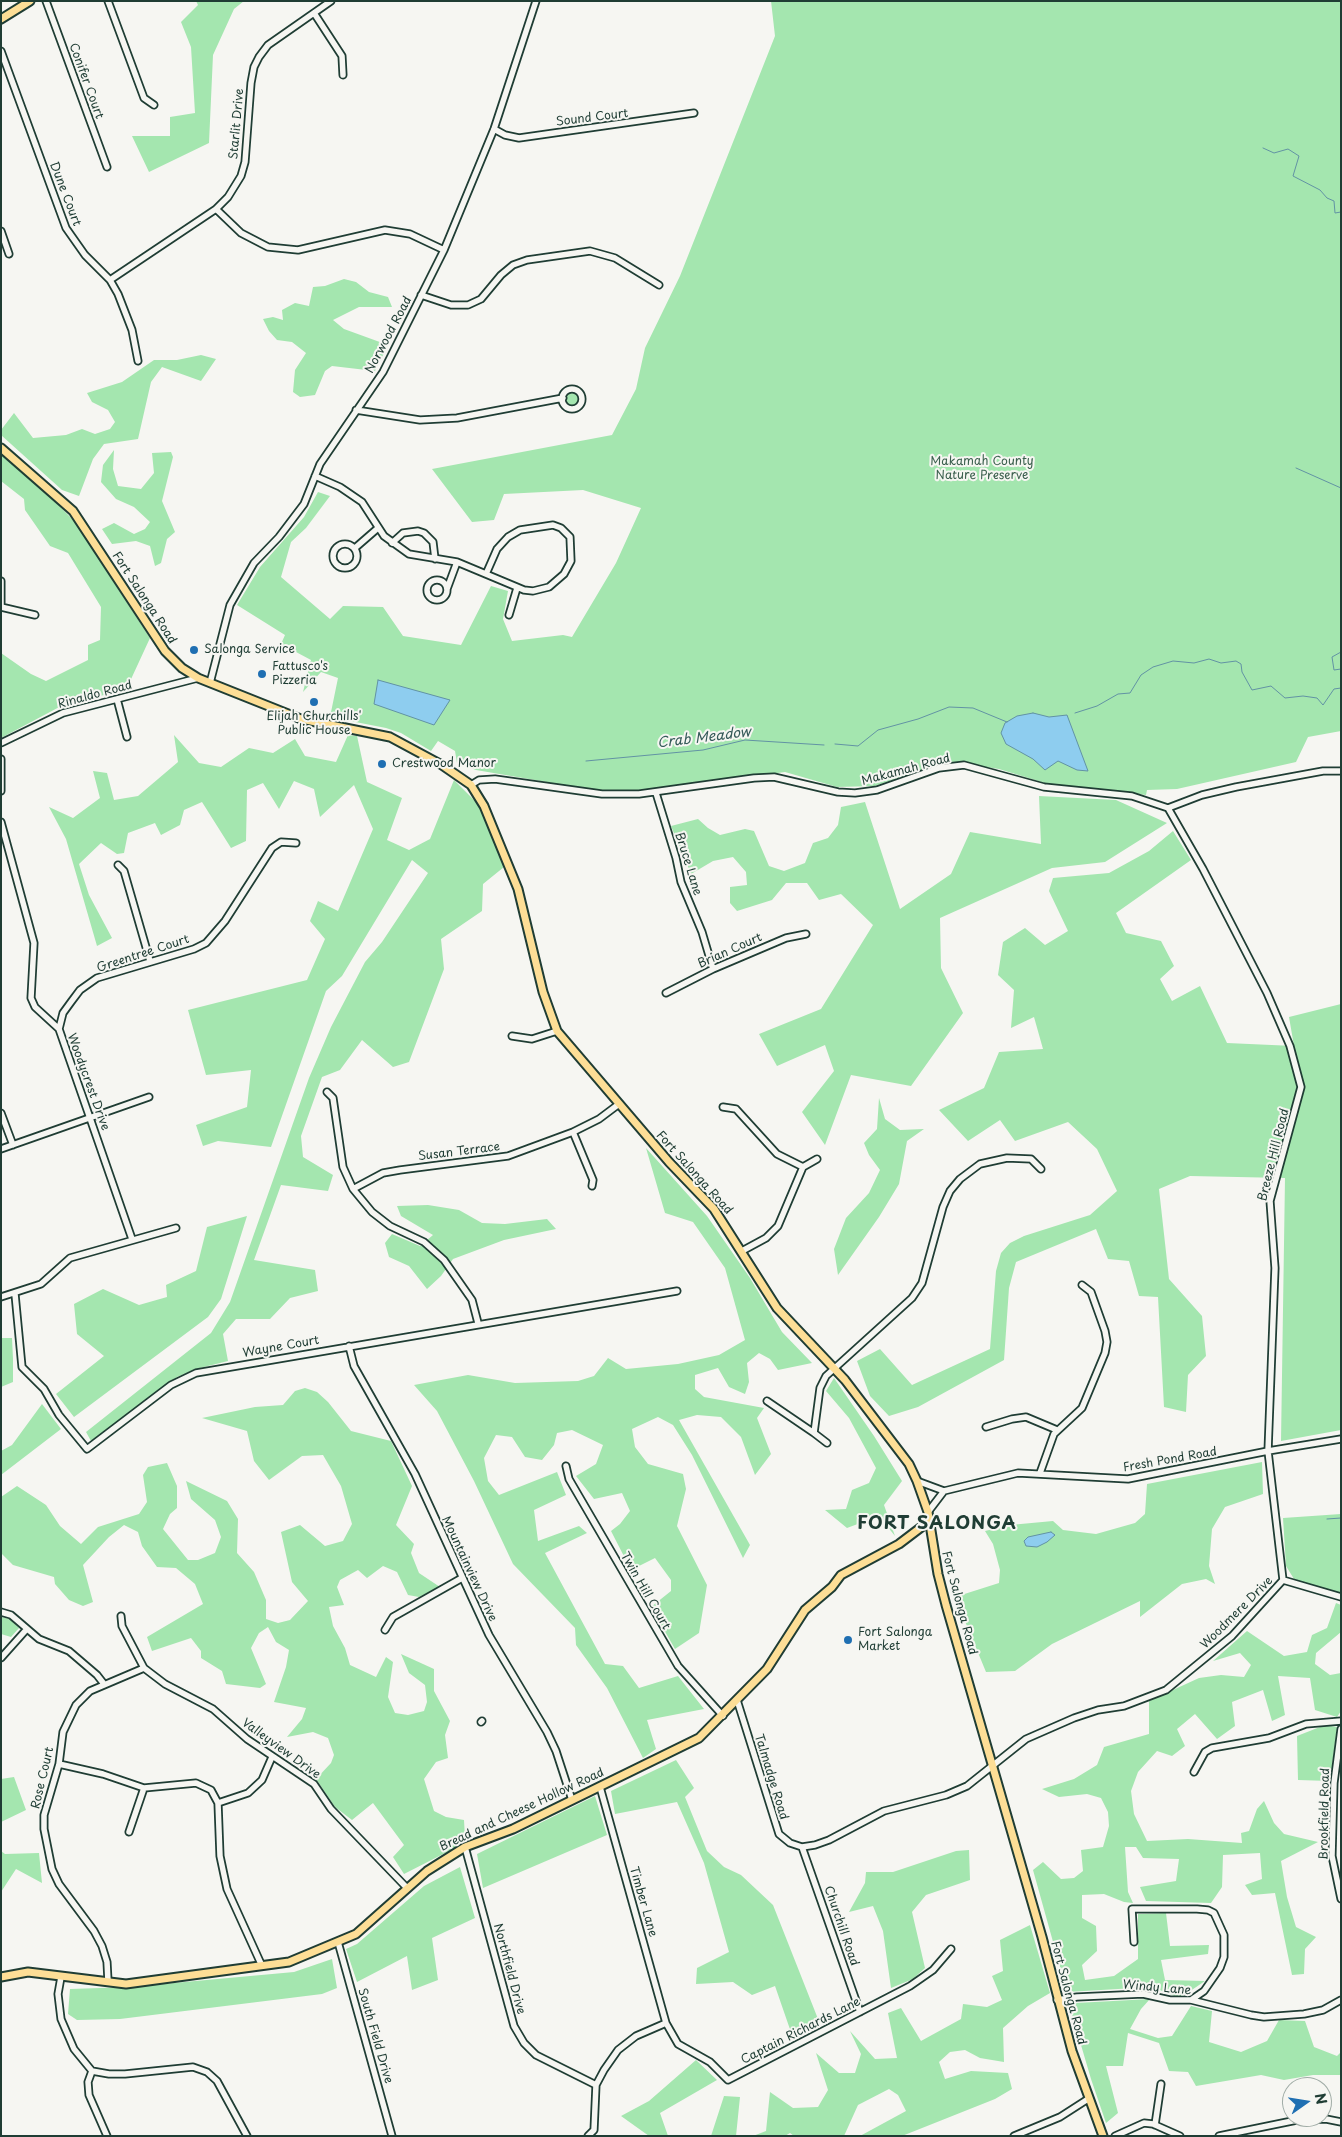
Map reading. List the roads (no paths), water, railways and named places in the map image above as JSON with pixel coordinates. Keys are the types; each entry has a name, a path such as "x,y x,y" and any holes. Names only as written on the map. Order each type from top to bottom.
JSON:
{"main road":[{"path":"1,19 30,1"},
{"name":"Fort Salonga Road","path":"1,448 73,511 165,651 198,678 253,702 301,719 390,737 442,765 471,785 484,806 518,889 543,992 557,1031 669,1162 714,1209 777,1308 834,1367 909,1464 917,1481 928,1512 928,1522 946,1605 994,1766 1058,2000 1088,2099 1103,2136"},
{"name":"Bread and Cheese Hollow Road","path":"1,1977 28,1972 126,1984 289,1962 356,1934 438,1862 464,1847 513,1828 699,1738 723,1716 767,1669 805,1610 832,1587 841,1575 899,1544 928,1522"}],"street":[{"name":"Conifer Court","path":"46,1 107,167"},
{"path":"108,1 144,98 154,105"},
{"name":"Starlit Drive","path":"110,280 216,209 235,187 245,162 254,67 268,45 331,1"},
{"name":"Norwood Road","path":"210,683 230,606 254,562 274,543 299,511 320,464 383,372 444,250 494,129 536,1"},
{"path":"314,13 342,56 343,75"},
{"name":"Dune Court","path":"1,51 66,228 85,255 110,280 127,312 138,361"},
{"name":"Sound Court","path":"494,129 504,136 519,138 694,113"},
{"path":"216,209 241,233 268,247 298,250 385,230 410,234 444,250"},
{"path":"1,231 9,254"},
{"path":"421,295 451,305 468,305 481,299 501,275 513,266 527,260 590,251 615,258 659,284"},
{"path":"356,410 420,420 457,418 522,407 553,398 563,398"},
{"path":"315,476 340,487 362,502 378,528 392,543 408,554 457,562 517,588 540,590 556,583 564,574 571,561 572,544 570,537 561,528 548,524 520,530 508,537 498,549 486,574"},
{"path":"355,548 378,528"},
{"path":"392,543 403,533 418,531 433,542 435,559"},
{"path":"349,544 355,548 358,556 351,567 343,568 336,564 333,556 338,545 349,544"},
{"path":"447,589 457,562"},
{"path":"1,581 1,606 35,615"},
{"path":"509,615 517,588"},
{"name":"Rinaldo Road","path":"1,743 63,713 198,678"},
{"path":"116,699 127,738"},
{"path":"1,759 1,792"},
{"name":"Makamah Road","path":"471,785 479,780 495,779 602,794 656,793 754,778 774,777 838,792 855,793 876,790 939,768 964,765 1044,787 1132,796 1168,808"},
{"path":"1168,808 1202,795 1306,774 1341,771"},
{"name":"Bruce Lane","path":"656,793 676,858 680,882 702,932 713,969"},
{"name":"Breeze Hill Road","path":"1168,808 1207,877 1266,993 1290,1046 1301,1087 1270,1201 1275,1268 1268,1451 1283,1580"},
{"name":"Woodycrest Drive","path":"1,822 34,943 31,998 35,1006 59,1029 132,1239"},
{"name":"Greentree Court","path":"59,1029 63,1013 80,990 110,973 194,949 206,943 225,921 272,848 281,842 296,843"},
{"path":"118,864 124,871 150,961"},
{"name":"Brian Court","path":"666,994 713,969 786,938 806,934"},
{"path":"512,1036 532,1039 557,1031"},
{"path":"327,1092 333,1098 343,1167 353,1189 372,1212 390,1226 424,1242 444,1260 472,1300 478,1323"},
{"path":"1,1149 149,1097"},
{"name":"Susan Terrace","path":"353,1189 383,1174 496,1158 573,1132 600,1118 619,1104"},
{"path":"723,1107 736,1109 776,1154 803,1167"},
{"path":"1,1113 13,1145"},
{"path":"573,1132 593,1180 592,1186"},
{"path":"814,1433 820,1388 826,1376 901,1310 917,1292 922,1283 950,1191 960,1179 980,1164 1007,1158 1020,1157 1031,1159 1041,1169"},
{"path":"742,1251 766,1238 778,1226 803,1167 817,1159"},
{"path":"1,1297 41,1284 70,1258 176,1228"},
{"path":"1040,1473 1058,1430 1082,1408 1105,1353 1107,1342 1091,1292 1082,1285"},
{"name":"Wayne Court","path":"15,1294 22,1367 39,1384 59,1415 87,1449 183,1377 221,1368 478,1323 677,1291"},
{"name":"Mountainview Drive","path":"349,1346 354,1366 415,1474 489,1635 547,1732 556,1751 572,1800"},
{"path":"767,1401 827,1443"},
{"path":"986,1427 1026,1417 1058,1430"},
{"name":"Fresh Pond Road","path":"944,1491 1002,1476 1040,1473 1081,1478 1128,1479 1268,1451 1341,1439"},
{"name":"Twin Hill Court","path":"566,1466 569,1479 678,1666 723,1716"},
{"path":"917,1481 944,1491 928,1512"},
{"path":"385,1630 393,1617 462,1578"},
{"path":"1283,1580 1341,1597"},
{"name":"Woodmere Drive","path":"802,1847 829,1840 884,1811 967,1786 1026,1739 1074,1718 1098,1710 1124,1706 1166,1690 1232,1636 1283,1580"},
{"path":"1,1612 11,1615 26,1630 39,1639 69,1651 97,1675 104,1684"},
{"name":"Valleyview Drive","path":"121,1616 122,1626 144,1668 165,1684 213,1709 247,1739 314,1784 331,1809 407,1888"},
{"path":"1,1658 26,1630"},
{"name":"Rose Court","path":"108,1981 107,1962 102,1946 94,1931 59,1884 52,1869 44,1829 44,1814 58,1764 64,1732 76,1705 90,1691 144,1668"},
{"name":"Talmadge Road","path":"737,1700 779,1834 790,1843 802,1847"},
{"path":"1194,1772 1205,1752 1212,1748 1268,1738 1306,1724 1341,1721"},
{"name":"Brookfield Road","path":"1341,1729 1334,1783 1332,1856 1341,1899"},
{"path":"218,1803 248,1793 262,1780 272,1757"},
{"path":"58,1764 103,1774 144,1788 196,1783 211,1790 218,1803 220,1856 227,1889 262,1966"},
{"name":"Timber Lane","path":"600,1787 666,2023"},
{"path":"129,1832 144,1788"},
{"name":"Northfield Drive","path":"464,1847 514,2026 524,2043 536,2055 596,2084"},
{"name":"Churchill Road","path":"802,1847 860,2012"},
{"path":"1134,1942 1132,1909 1197,1909 1208,1910 1214,1913 1224,1934 1224,1957 1220,1968 1204,1991 1192,2000"},
{"name":"South Field Drive","path":"338,1942 392,2136"},
{"name":"Captain Richards Lane","path":"666,2023 678,2044 710,2062 728,2080 924,1978 951,1949"},
{"path":"61,1977 58,1994 61,2019 74,2049 92,2071 126,2074 193,2067 207,2072 217,2081 247,2136"},
{"name":"Windy Lane","path":"1058,2000 1143,1994 1170,2000 1192,2000 1264,2017 1304,2014 1324,2009 1341,2000"},
{"path":"588,2136 594,2130 596,2084 618,2050 636,2036 666,2023"},
{"path":"92,2071 88,2082 89,2095 108,2136"},
{"path":"1155,2125 1161,2084"},
{"path":"1014,2136 1060,2117 1088,2099"},
{"path":"1219,2136 1297,2120 1326,2119 1341,2122"},
{"path":"1115,2136 1144,2123 1155,2125 1180,2136"}],"water":[{"path":"378,680 450,700 434,725 374,704"},
{"path":"1033,713 1049,717 1067,715 1088,771 1077,770 1058,761 1045,770 1033,759 1006,744 1001,733 1005,723 1017,716"},
{"path":"1051,1532 1055,1535 1047,1542 1037,1547 1026,1546 1024,1541 1028,1537"}],"waterway":[{"path":"1263,148 1274,153 1288,149 1299,156 1293,176 1320,190 1327,198 1334,201 1335,213 1341,212"},
{"path":"1296,468 1341,488"},
{"name":"Crab Meadow","path":"1341,652 1332,657 1334,670 1341,669"},
{"name":"Crab Meadow","path":"1075,713 1097,706 1118,694 1130,693 1141,675 1153,667 1173,661 1194,663 1209,659 1221,663 1236,661 1241,664 1242,672 1252,690 1271,686 1285,698 1303,696 1317,698 1323,705 1334,689 1341,688"},
{"name":"Crab Meadow","path":"835,744 858,746 878,730 918,719 949,707 973,708 1007,722"},
{"name":"Crab Meadow","path":"586,761 703,750 745,740 824,745"},
{"path":"1327,1519 1341,1518"}],"place":[{"name":"Salonga Service","path":"194,650"},
{"name":"Fattusco's Pizzeria","path":"262,674"},
{"name":"Elijah Churchills' Public House","path":"314,702"},
{"name":"Crestwood Manor","path":"382,764"},
{"name":"Fort Salonga Market","path":"848,1640"}],"district":[{"name":"FORT SALONGA","path":"937,1524"}],"park label":[{"name":"Makamah County Nature Preserve","path":"982,469"}]}
